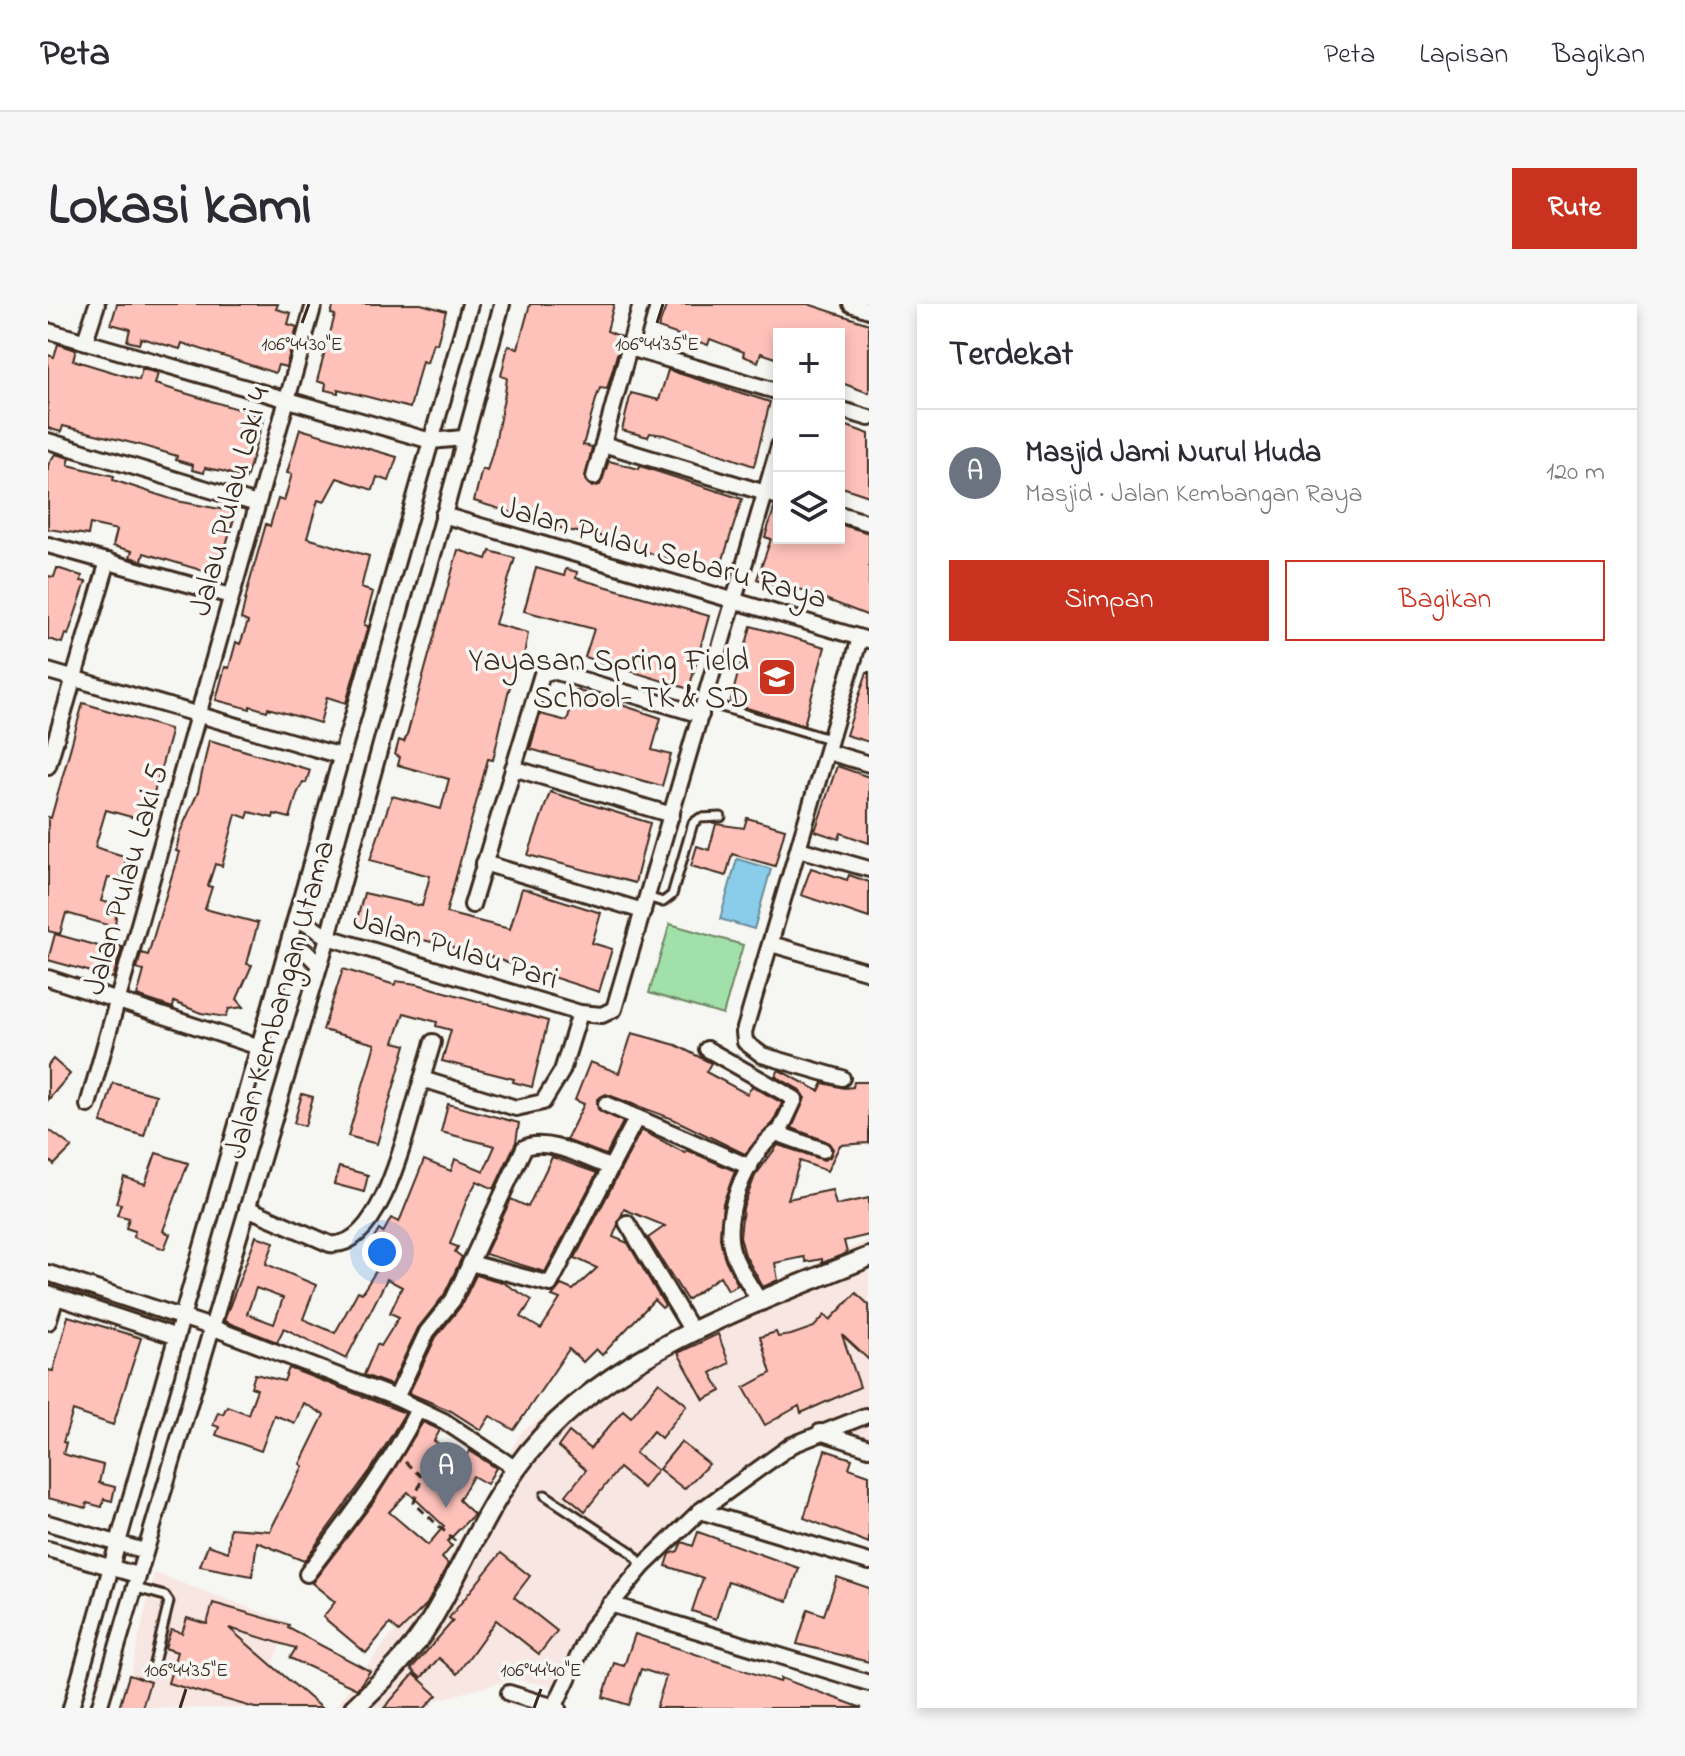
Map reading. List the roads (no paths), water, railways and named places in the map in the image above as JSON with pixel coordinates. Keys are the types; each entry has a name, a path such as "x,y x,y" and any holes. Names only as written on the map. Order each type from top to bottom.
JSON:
{"street":[{"path":"85,341 97,304"},
{"name":"Jalau Pulau Laki 4","path":"200,715 314,304"},
{"name":"Jalan Kembangan Utama","path":"71,1708 119,1544 174,1336 470,304"},
{"name":"Jalan Kembangan Utama","path":"99,1708 328,937 502,304"},
{"path":"594,477 641,304"},
{"path":"851,304 869,310"},
{"path":"48,331 431,441 457,460"},
{"path":"629,348 773,390"},
{"path":"845,411 869,418"},
{"path":"431,441 463,438"},
{"path":"48,441 257,504"},
{"path":"603,444 772,495"},
{"path":"484,863 645,904 735,603 772,495 775,472"},
{"name":"Jalan Pulau Sebaru Raya","path":"443,515 864,639"},
{"path":"845,516 869,523"},
{"path":"48,545 231,596"},
{"path":"48,766 108,561"},
{"path":"842,1078 762,1055 745,1042 747,1021 864,639"},
{"path":"48,671 341,756"},
{"path":"472,905 540,677 545,671 703,708"},
{"name":"Jalan Pulau Laki 5","path":"88,1105 200,715"},
{"path":"829,746 869,764"},
{"path":"513,768 672,815"},
{"path":"799,849 869,869"},
{"name":"Jalan Pulau Pari","path":"298,912 305,923 328,937 579,1017 608,1014 618,1001 645,904"},
{"path":"771,944 869,972"},
{"path":"286,954 305,951 319,965"},
{"path":"48,978 259,1047"},
{"path":"422,1079 516,1108 543,1102 553,1088 579,1017"},
{"path":"247,1208 330,1244 340,1245 353,1240 376,1213 433,1042"},
{"path":"707,1049 795,1099 779,1133 765,1142 750,1167 730,1216 732,1253 761,1303"},
{"path":"606,1104 750,1167"},
{"path":"470,1263 550,1284 602,1190 610,1167 636,1119"},
{"path":"779,1133 823,1150"},
{"path":"396,1398 427,1332 453,1300 524,1148 534,1144 554,1148 610,1167"},
{"path":"627,1223 693,1333"},
{"path":"354,1708 405,1658 428,1624 516,1469 548,1431 611,1378 693,1333 869,1257"},
{"path":"48,1273 211,1327 396,1398 444,1421 516,1469"},
{"path":"48,1322 52,1296 174,1336"},
{"path":"307,1574 395,1455 418,1409"},
{"path":"509,1693 555,1708 578,1651 610,1604 643,1566 700,1511 792,1445 865,1416"},
{"path":"820,1432 869,1448"},
{"path":"700,1511 869,1562"},
{"path":"48,1523 144,1551"},
{"path":"48,1549 112,1567 135,1581"},
{"path":"610,1604 869,1683"}],"lane":[{"path":"703,708 829,746"},
{"path":"672,815 693,823"},
{"path":"645,904 663,902 672,895 693,823 700,818 721,817"},
{"path":"545,1495 631,1552 643,1566"},
{"path":"135,1581 165,1596 169,1602 152,1671"}],"water":[{"path":"737,859 771,869 754,929 720,919"}],"place":[{"name":"Yayasan Spring Field School- TK & SD","path":"777,677"},
{"name":"Masjid Jami Nurul Huda","path":"446,1508"}]}
